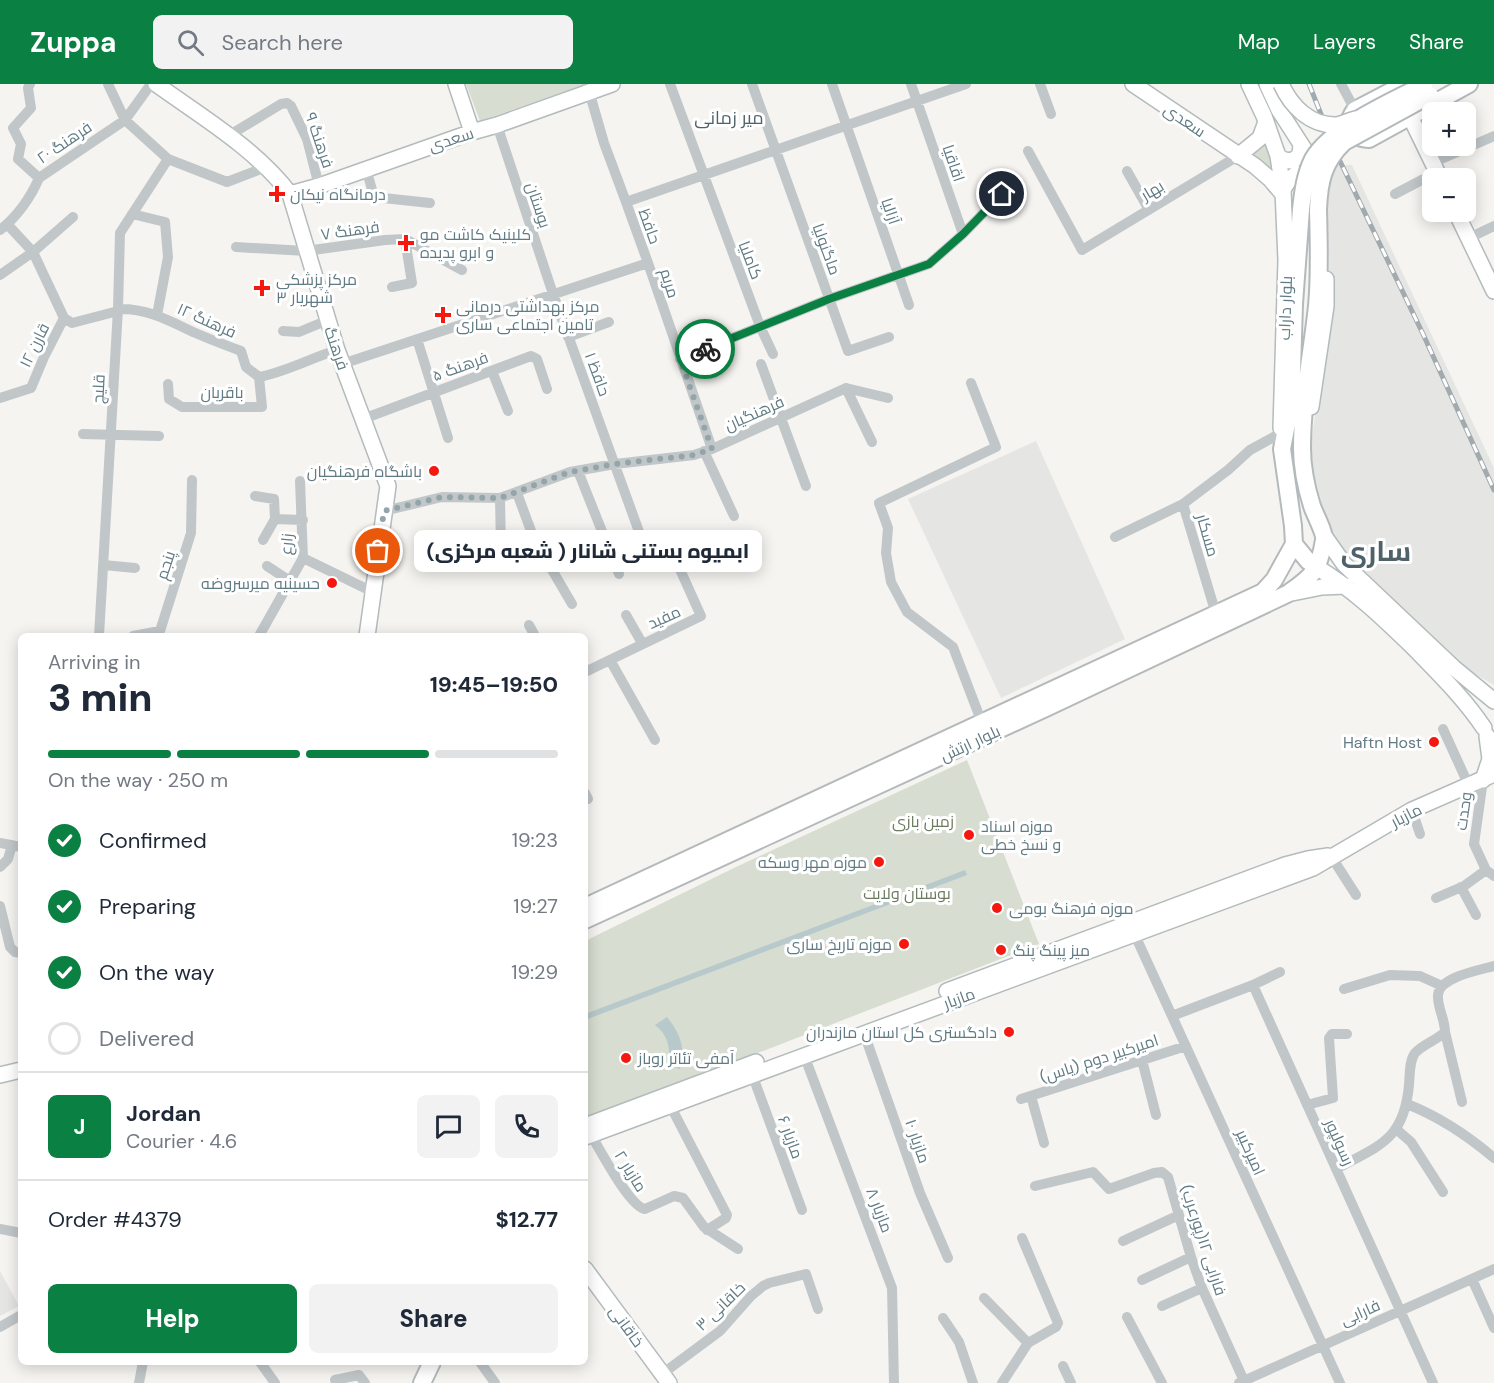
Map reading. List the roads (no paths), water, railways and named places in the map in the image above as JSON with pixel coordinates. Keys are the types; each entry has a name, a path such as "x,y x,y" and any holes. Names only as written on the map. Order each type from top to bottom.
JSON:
{"main road":[{"name":"فرهنگ","path":"154,84 228,136 277,176 290,194 339,357 387,483 367,633"},
{"path":"456,84 472,132"},
{"name":"سعدی","path":"290,194 497,125 589,88 612,84"},
{"name":"سعدی","path":"1132,84 1263,172 1283,192"},
{"name":"بلوار داراب","path":"1249,84 1278,156 1283,192 1286,260 1282,441 1294,540"},
{"path":"1267,84 1279,110 1315,164 1320,180 1326,258 1326,306 1312,401 1302,449"},
{"path":"1281,84 1288,99 1306,116 1338,125 1401,86 1410,116 1435,168"},
{"path":"1449,84 1427,88 1350,117 1349,126 1353,134 1360,139 1369,139 1469,84"},
{"path":"1427,88 1344,142 1332,154 1325,166 1319,189 1317,305 1302,449 1306,482 1321,530 1344,564 1454,668 1494,702"},
{"path":"1282,441 1291,403 1294,304 1305,182 1313,160 1323,146 1360,113"},
{"path":"1238,156 1260,138 1266,122"},
{"path":"1278,156 1292,161 1300,155 1301,144"},
{"path":"1283,192 1288,179 1298,173 1310,173 1320,180"},
{"path":"1461,222 1494,290"},
{"path":"1294,540 1305,540 1321,530"},
{"path":"1318,568 1321,530"},
{"path":"1294,540 1308,561 1346,586 1373,608 1443,677 1459,694 1490,738"},
{"name":"بلوار ارتش","path":"1044,702 1263,592 1274,580 1294,540"},
{"name":"بلوار ارتش","path":"588,906 639,888 1044,702 1287,594 1309,578 1318,568"},
{"path":"1287,594 1322,587 1346,586"},
{"path":"1482,780 1490,759 1490,738 1486,716 1494,711"},
{"name":"مازیار","path":"588,1132 1303,866 1313,868 1412,810 1482,780"},
{"name":"مازیار","path":"588,1132 670,1105 804,1055 822,1043 864,1033 1044,961 1134,933 1303,866"},
{"name":"بلوار ارتش","path":"588,918 639,888"},
{"path":"0,1075 18,1071"},
{"name":"خاقانی","path":"588,1273 665,1379"},
{"path":"422,1383 431,1365"}],"street":[{"path":"30,84 28,88 31,108 13,128 21,144 18,159 39,178"},
{"path":"108,84 125,120 168,159 227,182 266,167"},
{"name":"فرهنگ ٢٠","path":"4,227 32,194 39,178 125,120 154,84"},
{"name":"کاملیا","path":"670,84 760,327 773,354"},
{"name":"ماگنولیا","path":"752,84 848,351 889,337"},
{"name":"آزالیا","path":"832,84 909,305"},
{"name":"اقاقیا","path":"911,84 963,234"},
{"name":"حافظ","path":"339,357 417,339 648,263 626,202 966,84"},
{"path":"1040,84 1051,114"},
{"path":"1341,84 1360,113"},
{"path":"589,88 604,143 626,202"},
{"name":"فرهنگ ۹","path":"228,136 280,104 287,103 291,106 307,139 319,186"},
{"name":"بوستان","path":"497,125 553,294"},
{"path":"1441,168 1494,136"},
{"name":"بهار","path":"1028,151 1082,250 1238,156"},
{"name":"قلیچ","path":"99,633 118,310 120,233 168,159"},
{"path":"366,168 374,197 430,203"},
{"path":"1127,171 1149,210"},
{"path":"1395,194 1422,179"},
{"path":"680,359 829,299 929,264 963,234 1002,194"},
{"path":"132,214 165,222 168,257 157,315"},
{"path":"0,275 33,252 73,217"},
{"path":"1469,238 1494,226"},
{"path":"4,227 33,252 64,318 72,323 118,310"},
{"path":"405,239 462,270"},
{"path":"392,288 412,283 405,239"},
{"name":"فرهنگ ۷","path":"236,247 306,251 405,239"},
{"name":"مریم","path":"648,263 708,450 734,516"},
{"name":"حافظ ۱","path":"553,294 642,540"},
{"name":"فرهنگ ١٢","path":"118,310 134,308 157,315 241,351 246,367 259,377"},
{"name":"قارن ۱۲","path":"0,398 31,388 64,318"},
{"path":"284,331 299,332 328,320"},
{"path":"568,337 609,322"},
{"path":"417,339 448,438"},
{"name":"فرهنگ ۵","path":"363,419 531,356 535,357 547,389"},
{"path":"259,377 273,374 307,360 339,357"},
{"path":"761,364 806,486"},
{"path":"492,371 508,411"},
{"name":"باقریان","path":"168,384 169,399 182,407 262,407 259,377"},
{"path":"971,383 996,447 879,503 888,528 886,553 891,582 907,612 953,647 985,729"},
{"path":"846,388 888,398"},
{"path":"846,388 872,442"},
{"name":"فرهنگیان","path":"384,511 442,497 500,498 570,472 615,464 694,455 846,388"},
{"path":"83,434 159,436"},
{"path":"1183,504 1250,450 1282,441"},
{"path":"578,471 619,574"},
{"name":"پنجم","path":"160,633 191,533 192,480"},
{"name":"زارع","path":"265,633 303,558 300,481"},
{"path":"517,493 534,539 572,604"},
{"path":"255,496 274,499 275,519 263,540"},
{"path":"500,498 501,547"},
{"name":"مسکار","path":"1115,537 1183,504 1216,614"},
{"path":"275,519 303,520"},
{"name":"مفید","path":"588,671 701,616 678,565 715,548"},
{"path":"303,558 373,592"},
{"path":"103,565 135,568"},
{"path":"267,566 290,581"},
{"path":"626,615 642,643"},
{"path":"529,625 533,633"},
{"path":"610,660 655,740"},
{"path":"1443,729 1482,780"},
{"name":"وحدت","path":"1482,780 1474,844 1490,873"},
{"path":"1412,810 1420,834"},
{"path":"0,843 16,846 0,867"},
{"path":"1331,856 1356,895"},
{"path":"1436,898 1490,873"},
{"path":"1461,887 1476,915"},
{"path":"0,906 10,947 18,952"},
{"name":"امیرکبیر","path":"1134,933 1340,1383"},
{"path":"1462,1102 1438,995 1442,986 1450,980 1494,966"},
{"path":"1172,1016 1253,985 1280,972"},
{"path":"1344,989 1390,975 1420,976 1442,986"},
{"name":"رسولپور","path":"1253,985 1433,1383"},
{"path":"1336,1169 1387,1141 1401,1122 1407,1104 1411,1062 1415,1053 1445,1032"},
{"name":"مازیار ١٠","path":"864,1033 920,1193 948,1258"},
{"path":"1307,1105 1333,1098 1329,1038 1332,1035 1347,1034"},
{"name":"امیرکبیر دوم (یاس)","path":"1044,1143 1026,1098 1186,1046"},
{"name":"مازیار ٨","path":"804,1055 892,1288 894,1383"},
{"path":"1142,1060 1156,1115"},
{"name":"مازیار ۶","path":"752,1074 802,1210"},
{"path":"1407,1104 1432,1114 1471,1138 1494,1158"},
{"path":"670,1105 727,1215 707,1230"},
{"path":"1396,1129 1411,1142 1443,1192"},
{"name":"مازیار ۲","path":"588,1134 635,1205 645,1209 679,1196 683,1198 707,1230 738,1249"},
{"name":"فارابی ۱۲(پورعرب)","path":"1035,1186 1093,1172 1106,1187 1112,1189 1162,1172 1168,1177 1202,1288 1243,1382"},
{"path":"1123,1241 1179,1215"},
{"path":"0,1229 18,1232"},
{"path":"1002,1383 1028,1343 1056,1327 1058,1323 1022,1238"},
{"path":"1142,1280 1191,1257"},
{"name":"فارابی","path":"1243,1382 1494,1269"},
{"name":"خاقانی ٣","path":"665,1379 720,1331 751,1296 769,1282 806,1274 818,1309"},
{"path":"1472,1279 1494,1328"},
{"path":"1162,1306 1202,1288"},
{"path":"984,1299 1028,1343"},
{"path":"0,1327 18,1317"},
{"path":"1127,1317 1162,1383"},
{"path":"943,1318 959,1342 973,1383"},
{"path":"139,1383 142,1365"},
{"path":"262,1365 275,1383"},
{"path":"482,1365 495,1383"},
{"path":"1063,1366 1071,1383"},
{"path":"335,1380 359,1375 365,1383"}],"railway":[{"path":"1309,84 1338,157 1423,334 1494,490"}],"place":[{"name":"درمانگاه نیکان","path":"277,194"},
{"name":"کلینیک کاشت مو و ابرو پدیده","path":"406,243"},
{"name":"مرکز پزشکی شهریار ۳","path":"262,288"},
{"name":"مرکز بهداشتی درمانی تامین اجتماعی ساری","path":"443,315"},
{"name":"باشگاه فرهنگیان","path":"434,471"},
{"name":"ابمیوه بستنی شانار ( شعبه مرکزی)","path":"378,551"},
{"name":"حسینیه میرسروضه","path":"332,583"},
{"name":"Haftn Host","path":"1434,742"},
{"name":"موزه اسناد و نسخ خطی","path":"969,835"},
{"name":"موزه مهر وسکه","path":"879,862"},
{"name":"موزه فرهنگ بومی","path":"997,908"},
{"name":"موزه تاریخ ساری","path":"904,944"},
{"name":"میز پینگ پنگ","path":"1001,950"},
{"name":"دادگستری کل استان مازندران","path":"1009,1032"},
{"name":"آمفی تئاتر روباز","path":"626,1058"}],"district":[{"name":"میر زمانی","path":"729,118"},
{"name":"ساری","path":"1376,551"}],"park label":[{"name":"زمین بازی","path":"923,821"},
{"name":"بوستان ولایت","path":"907,893"}]}
